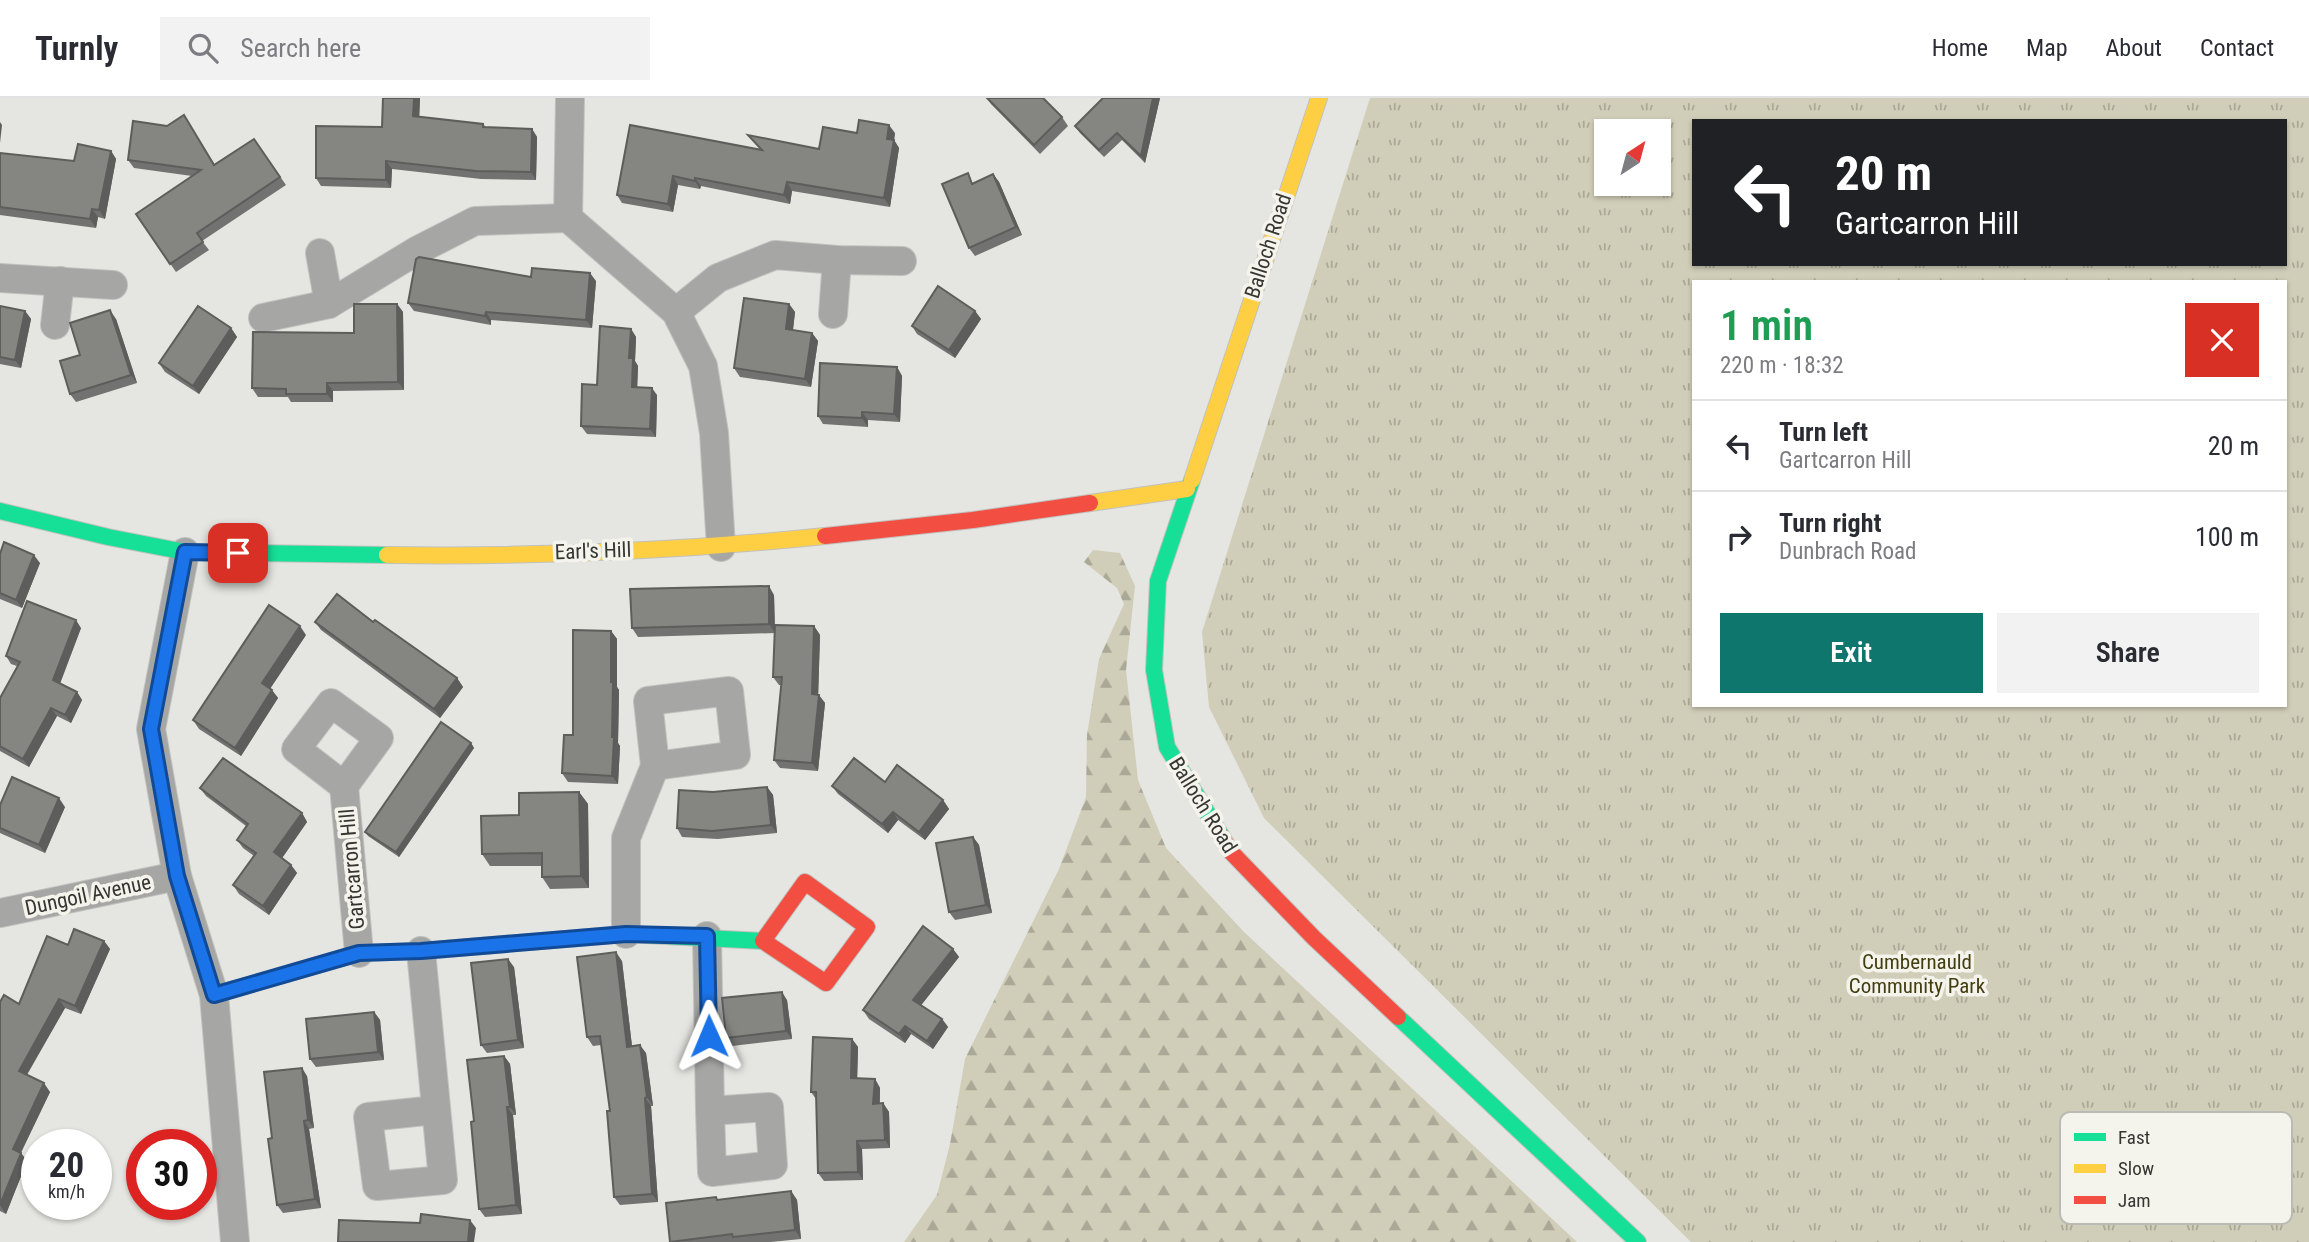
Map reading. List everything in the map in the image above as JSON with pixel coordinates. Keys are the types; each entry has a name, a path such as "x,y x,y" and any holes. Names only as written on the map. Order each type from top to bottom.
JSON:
{"street":[{"path":"568,218 570,98"},
{"name":"Balloch Road","path":"1319,98 1158,581 1154,670 1167,747 1231,852 1314,939 1638,1242"},
{"path":"263,318 329,304 418,250 475,221 568,218 676,312 703,366 714,433 720,547"},
{"path":"320,253 329,304"},
{"path":"676,312 718,278 775,255 902,261"},
{"path":"833,314 837,260"},
{"path":"0,278 113,285"},
{"path":"55,326 60,281"},
{"name":"Earl's Hill","path":"0,511 185,552 451,556 720,547 973,520 1187,489"},
{"path":"185,552 151,729 177,876 214,995 235,1242"},
{"path":"626,934 626,838 655,766"},
{"name":"Gartcarron Hill","path":"344,786 359,953"},
{"name":"Dungoil Avenue","path":"0,913 177,876"},
{"name":"Gartcarron Hill","path":"214,995 359,953 421,951 626,934 707,936 764,941 826,983 867,926 805,882 764,941"},
{"path":"707,936 710,1111"},
{"path":"421,951 435,1110"}],"green space":[{"name":"Cumbernauld Community Park","path":"1370,98 2309,98 2309,1242 1691,1242 1264,818 1209,707 1202,632"},
{"path":"1093,550 1120,553 1135,586 1126,670 1138,780 1166,848 1244,932 1577,1242 904,1242 937,1195 950,1144 965,1059 1059,869 1086,797 1087,735 1099,659 1124,604 1117,588 1084,562"}],"building":[{"path":"383,98 414,98 413,116 483,124 483,127 532,129 531,172 476,171 386,161 386,180 316,178 316,126 382,127"},
{"path":"987,98 1043,98 1062,117 1034,145"},
{"path":"1103,98 1153,98 1141,156 1117,133 1099,150 1075,126"},
{"path":"184,115 214,165 254,139 280,177 197,233 203,242 170,264 136,214 201,170 128,160 133,121 167,126"},
{"path":"859,120 889,125 887,139 894,140 884,198 787,182 784,195 673,176 668,204 617,195 630,125 762,150 748,135 819,149 823,127 857,133"},
{"path":"78,144 111,151 99,210 92,209 90,219 0,207 0,153 74,161"},
{"path":"968,173 972,184 993,174 1016,227 969,248 942,184"},
{"path":"419,257 531,277 532,268 590,273 586,320 486,312 485,316 408,303 416,259"},
{"path":"938,286 975,311 949,350 912,326"},
{"path":"744,298 789,304 786,329 812,333 805,379 734,368"},
{"path":"354,304 397,304 398,382 327,383 327,394 286,394 286,389 252,388 253,332 354,333"},
{"path":"0,306 25,311 15,360 0,357"},
{"path":"198,306 231,328 193,386 159,363"},
{"path":"110,310 131,375 70,394 60,361 80,355 70,323"},
{"path":"600,326 631,329 629,358 633,358 632,387 652,388 650,429 581,426 582,384 597,385"},
{"path":"820,363 897,367 894,414 862,412 862,418 818,416"},
{"path":"4,542 34,555 16,600 0,593 0,554"},
{"path":"769,586 769,624 632,628 630,589"},
{"path":"337,594 373,622 375,620 457,678 434,709 315,622"},
{"path":"27,601 76,620 53,680 77,692 65,715 51,708 23,759 0,746 0,698 20,662 6,656"},
{"path":"269,605 300,626 262,683 272,690 235,748 193,720"},
{"path":"775,625 814,626 812,694 819,695 812,763 774,760 782,677 773,677"},
{"path":"573,630 611,631 614,737 612,776 562,773 564,735 573,735"},
{"path":"441,722 471,743 396,852 365,832"},
{"path":"223,758 302,813 274,852 291,865 263,906 233,885 256,853 237,840 248,824 200,788"},
{"path":"854,758 885,782 897,765 943,800 919,832 893,812 882,824 832,786"},
{"path":"12,777 59,798 39,845 0,828 0,805"},
{"path":"767,787 771,825 712,831 677,828 679,790 713,792"},
{"path":"579,792 581,876 542,877 542,853 482,854 481,816 519,815 519,793"},
{"path":"973,837 986,905 949,912 936,843"},
{"path":"923,926 953,949 913,1000 942,1019 927,1041 905,1026 899,1034 863,1010"},
{"path":"74,929 104,941 75,1006 59,999 19,1071 44,1083 13,1149 21,1153 0,1205 0,1002 4,995 19,1004 47,936 68,945"},
{"path":"616,952 627,1047 640,1045 647,1097 652,1194 614,1197 607,1111 610,1111 600,1036 587,1037 577,957"},
{"path":"508,959 518,1040 481,1045 471,963"},
{"path":"782,992 786,1031 726,1038 722,998"},
{"path":"374,1012 378,1052 310,1059 306,1019"},
{"path":"813,1037 852,1039 851,1078 875,1079 873,1104 883,1103 885,1140 857,1141 858,1172 818,1173 816,1092 811,1092"},
{"path":"504,1056 516,1205 479,1209 467,1060"},
{"path":"302,1068 308,1120 304,1121 315,1199 277,1205 268,1139 272,1138 264,1072"},
{"path":"791,1191 795,1230 670,1242 666,1203"},
{"path":"421,1214 470,1220 468,1242 338,1242 339,1220 420,1223"}],"traffic: fast":[{"path":"1192,480 1158,581 1154,670 1167,747 1222,837"},
{"path":"0,511 185,552 387,555"},
{"path":"214,995 359,953 421,951 626,934 763,941 765,938"},
{"path":"1398,1017 1638,1242"}],"traffic: slow":[{"path":"1192,480 1319,98"},
{"path":"1090,503 1187,489"},
{"path":"387,555 606,552 825,536"}],"traffic: jam":[{"path":"825,536 973,520 1090,503"},
{"path":"1222,837 1231,852 1314,938 1398,1017"},
{"path":"763,941 826,983 867,927 805,882 765,938"}],"route":[{"path":"238,553 185,552 151,729 177,876 214,995 359,953 421,951 626,934 707,936 709,1036"}]}
